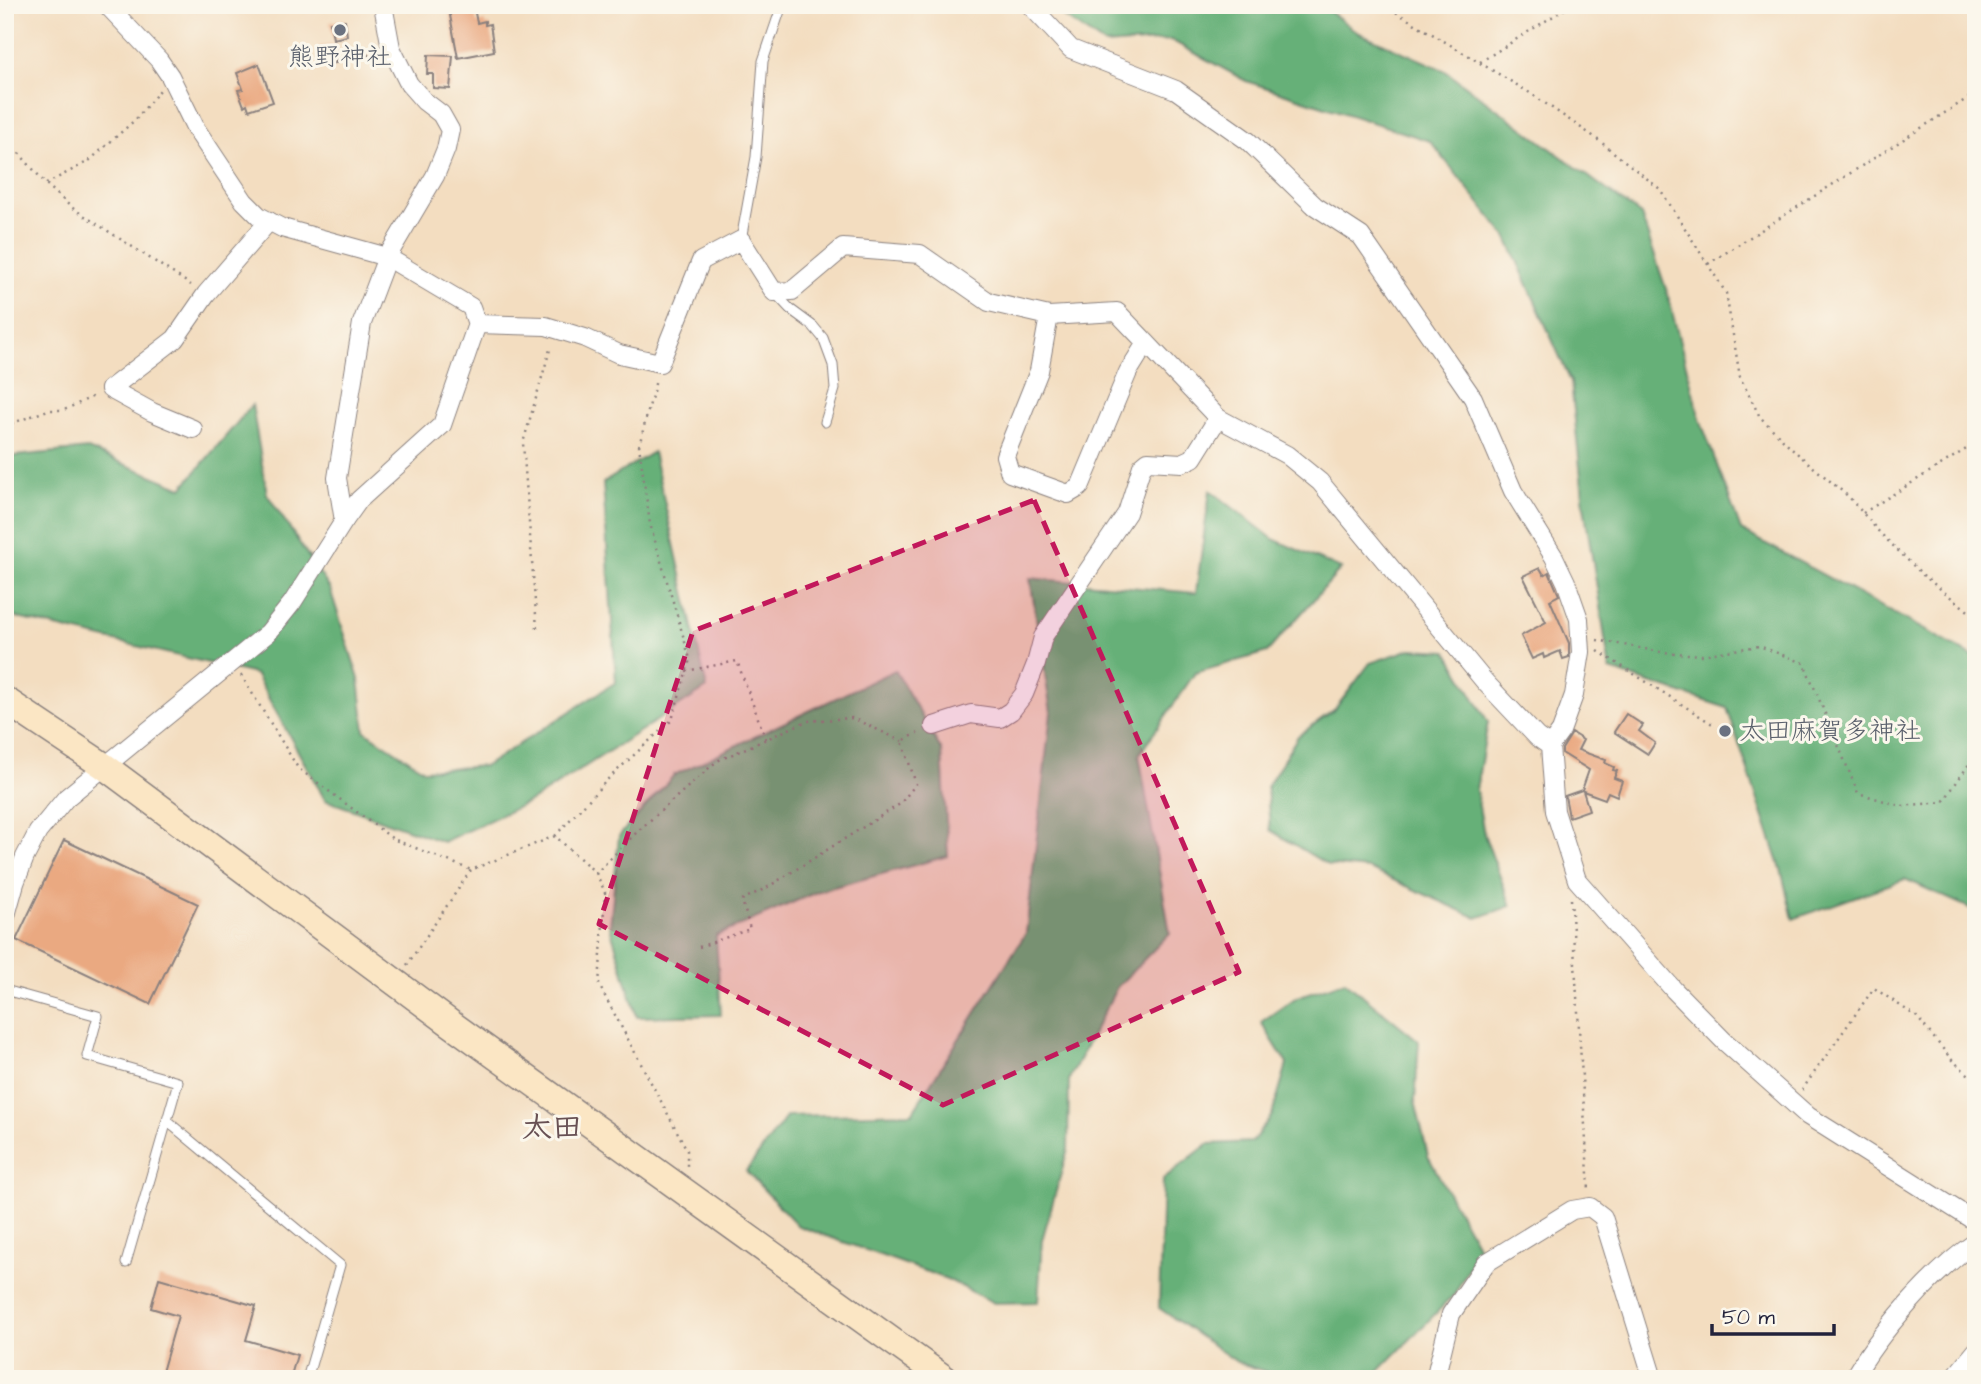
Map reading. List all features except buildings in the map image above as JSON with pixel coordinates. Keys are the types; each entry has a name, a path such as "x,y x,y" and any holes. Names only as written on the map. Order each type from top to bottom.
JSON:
{"street":[{"path":"5,919 25,857 38,832 66,798 268,633 292,603 359,500 442,425 477,324 471,307 387,257 282,228 259,216 244,201 196,129 170,76 159,60 107,5"},
{"path":"344,521 337,478 362,323 387,257 435,176 450,130 441,114 424,101 409,84 391,48 383,5"},
{"path":"1030,5 1071,49 1176,90 1248,141 1315,206 1362,236 1473,397 1513,491 1554,557 1566,582 1579,620 1580,652 1574,695 1561,731 1550,746 1555,811 1577,880 1699,1016 1792,1104 1828,1131 1976,1222"},
{"path":"193,429 152,412 110,389 175,339 206,294 269,221"},
{"path":"477,324 546,326 584,338 619,354 660,363 701,261 741,240 774,292 792,291 843,248 920,254 989,302 1049,316 1117,312 1218,418 1286,455 1320,482 1485,682 1537,737 1550,746"},
{"path":"1049,316 1039,371 1005,456 1010,473 1068,494 1080,487 1128,372 1146,343"},
{"path":"934,726 971,714 1000,718 1011,711 1024,694 1043,637 1127,513 1142,466 1148,461 1182,463 1193,458 1218,418"},
{"path":"5,701 104,766 395,982 945,1379"},
{"path":"1435,1379 1451,1314 1486,1263 1572,1210 1590,1207 1604,1217 1653,1379"},
{"path":"1853,1379 1869,1350 1956,1256 1976,1242"},
{"path":"1953,1379 1976,1351"}],"lane":[{"path":"741,240 756,156 763,61 782,5"},
{"path":"774,292 823,338 833,365 835,389 825,422"},
{"path":"5,990 98,1016 87,1056 178,1082 126,1263"},
{"path":"167,1121 340,1265 307,1379"}],"path":[{"path":"1384,5 1480,62 1593,136 1660,189 1727,293 1740,377 1760,417 1799,455 1849,497 1924,576 1976,617"},
{"path":"1480,62 1571,5"},
{"path":"343,45 351,61 391,48"},
{"path":"46,184 89,161 136,119 170,76"},
{"path":"1708,264 1976,93"},
{"path":"5,137 46,184 71,207 206,294"},
{"path":"537,628 523,443 556,329"},
{"path":"395,982 471,870 555,836 608,779 672,720 690,659 650,524 639,446 660,363"},
{"path":"5,426 48,410 64,410 110,389"},
{"path":"1863,513 1976,443"},
{"path":"1580,638 1714,725"},
{"path":"1580,638 1661,652 1702,655 1759,646 1804,663 1858,793 1901,806 1943,802 1976,754"},
{"path":"233,661 298,768 393,839 471,870"},
{"path":"687,671 737,661 766,740"},
{"path":"596,873 716,761 807,721 852,718 902,741 916,784 900,804 768,887 742,900 750,929 699,947"},
{"path":"902,741 934,726"},
{"path":"555,836 596,873 605,892 599,985 687,1150 688,1194"},
{"path":"1577,880 1571,894 1590,1207"},
{"path":"1792,1104 1874,988 1917,1017 1952,1060 1976,1081"}],"highlighted area":[{"path":"1034,500 1239,972 943,1105 599,924 693,631"}],"green space":[{"path":"1047,5 1321,5 1357,32 1444,70 1641,215 1667,292 1700,419 1741,530 1976,658 1976,911 1905,879 1793,919 1781,869 1727,708 1610,670 1584,506 1571,382 1507,238 1430,141 1246,81 1171,40 1105,45"},
{"path":"252,405 267,494 330,589 359,679 365,731 424,770 485,766 616,682 603,483 653,452 707,688 533,800 443,842 325,800 255,674 5,615 5,457 88,449 182,488"},
{"path":"1210,490 1273,539 1341,569 1267,652 1195,673 1139,755 1170,933 1117,987 1069,1079 1068,1149 1042,1240 1038,1302 994,1303 947,1279 798,1226 746,1171 787,1116 912,1113 1026,933 1051,712 1030,578 1196,593"},
{"path":"1411,649 1447,651 1488,722 1476,790 1484,834 1511,906 1477,918 1369,869 1328,865 1270,830 1267,787 1298,736 1335,709 1370,663"},
{"path":"895,670 942,751 948,856 819,891 716,936 721,1015 637,1017 610,927 619,836 674,775"},
{"path":"1345,981 1419,1041 1415,1101 1428,1156 1479,1249 1454,1295 1371,1379 1288,1379 1237,1362 1159,1308 1163,1179 1208,1144 1252,1142 1272,1115 1287,1064 1261,1022 1297,997"}],"place":[{"name":"熊野神社","path":"340,30"},
{"name":"太田麻賀多神社","path":"1725,731"}],"district":[{"name":"太田","path":"552,1128"}]}
